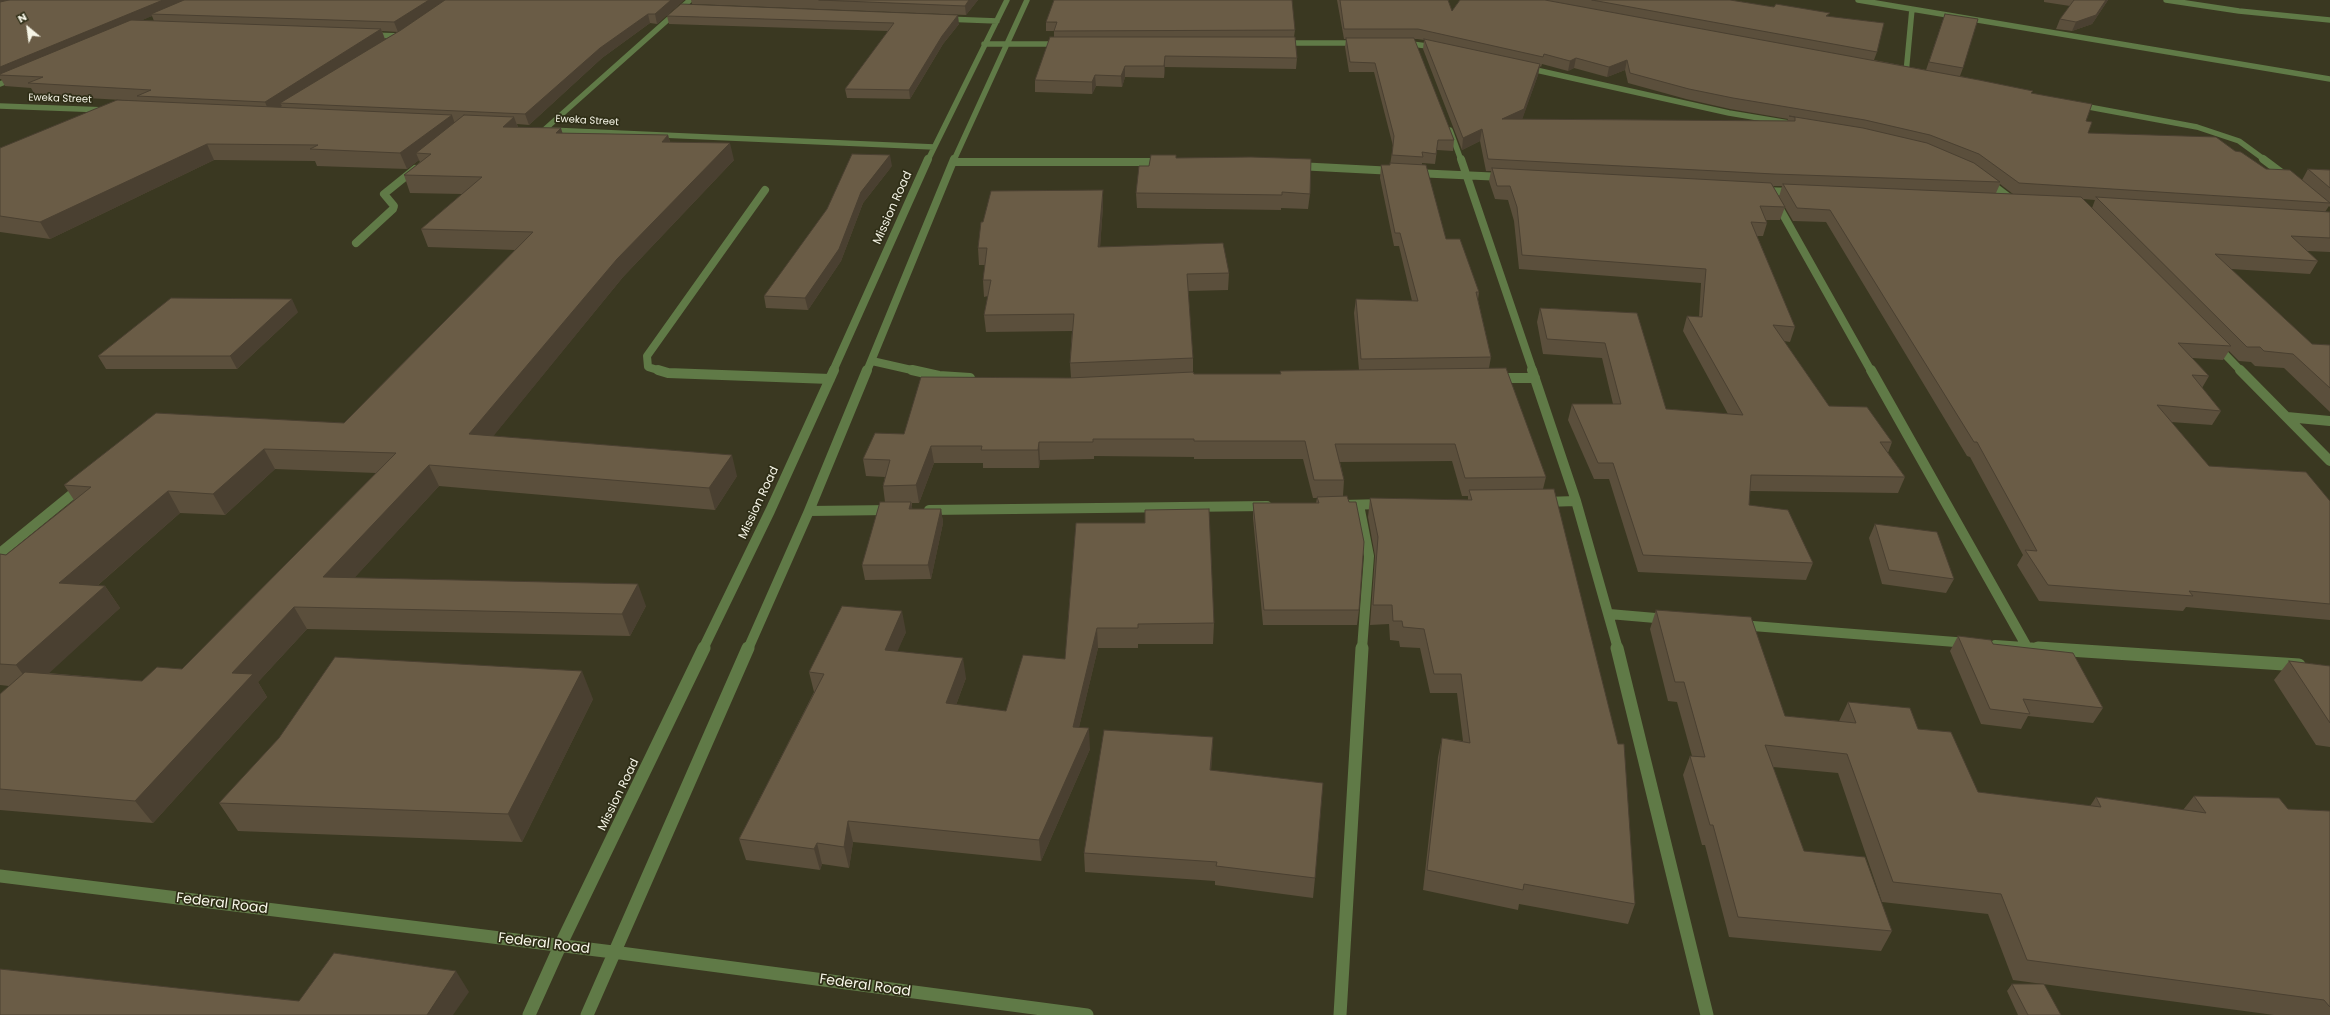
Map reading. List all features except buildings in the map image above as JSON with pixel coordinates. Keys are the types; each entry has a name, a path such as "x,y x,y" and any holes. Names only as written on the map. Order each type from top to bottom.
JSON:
{"street":[{"path":"544,130 690,0"},
{"name":"Mission Road","path":"530,1015 560,946 770,511 934,147 1007,0"},
{"path":"587,1015 613,952 809,512 953,162 1005,44 1027,0"},
{"path":"1858,0 2330,79"},
{"path":"2166,0 2239,11 2330,20"},
{"path":"682,8 689,8"},
{"path":"1906,73 1912,9"},
{"path":"942,19 997,21"},
{"path":"389,44 409,32"},
{"path":"363,35 402,36"},
{"path":"1400,43 1416,42 1439,48"},
{"path":"1416,42 1422,57"},
{"path":"1274,43 1368,43"},
{"path":"984,44 1068,44"},
{"path":"1523,67 1730,113 1799,125"},
{"path":"1899,71 1914,74"},
{"path":"0,84 21,75"},
{"path":"2071,104 2197,127 2239,141 2265,159 2295,184"},
{"name":"Eweka Street","path":"0,106 117,111"},
{"path":"1447,124 1467,175 1576,501 1609,614 1707,1015"},
{"name":"Eweka Street","path":"536,129 934,147"},
{"path":"953,162 1171,162"},
{"path":"356,243 393,209 394,206 384,194 423,163"},
{"path":"1288,166 1507,178"},
{"path":"1983,179 2016,201 1996,200"},
{"path":"765,190 647,356 648,367 668,373 830,379"},
{"path":"1754,190 1801,192"},
{"path":"1770,191 2027,647"},
{"path":"2210,339 2330,461"},
{"path":"872,361 938,376 983,379"},
{"path":"1489,378 1535,378"},
{"path":"2287,417 2330,421"},
{"path":"0,552 92,478"},
{"path":"1537,502 1576,501"},
{"path":"1335,505 1390,504"},
{"path":"1340,1015 1361,657 1369,556 1359,505"},
{"path":"921,510 1280,506"},
{"path":"809,512 905,510"},
{"path":"1609,614 1680,620"},
{"path":"1727,624 2027,647 2314,666"},
{"name":"Federal Road","path":"0,876 613,952 1087,1015"}]}
